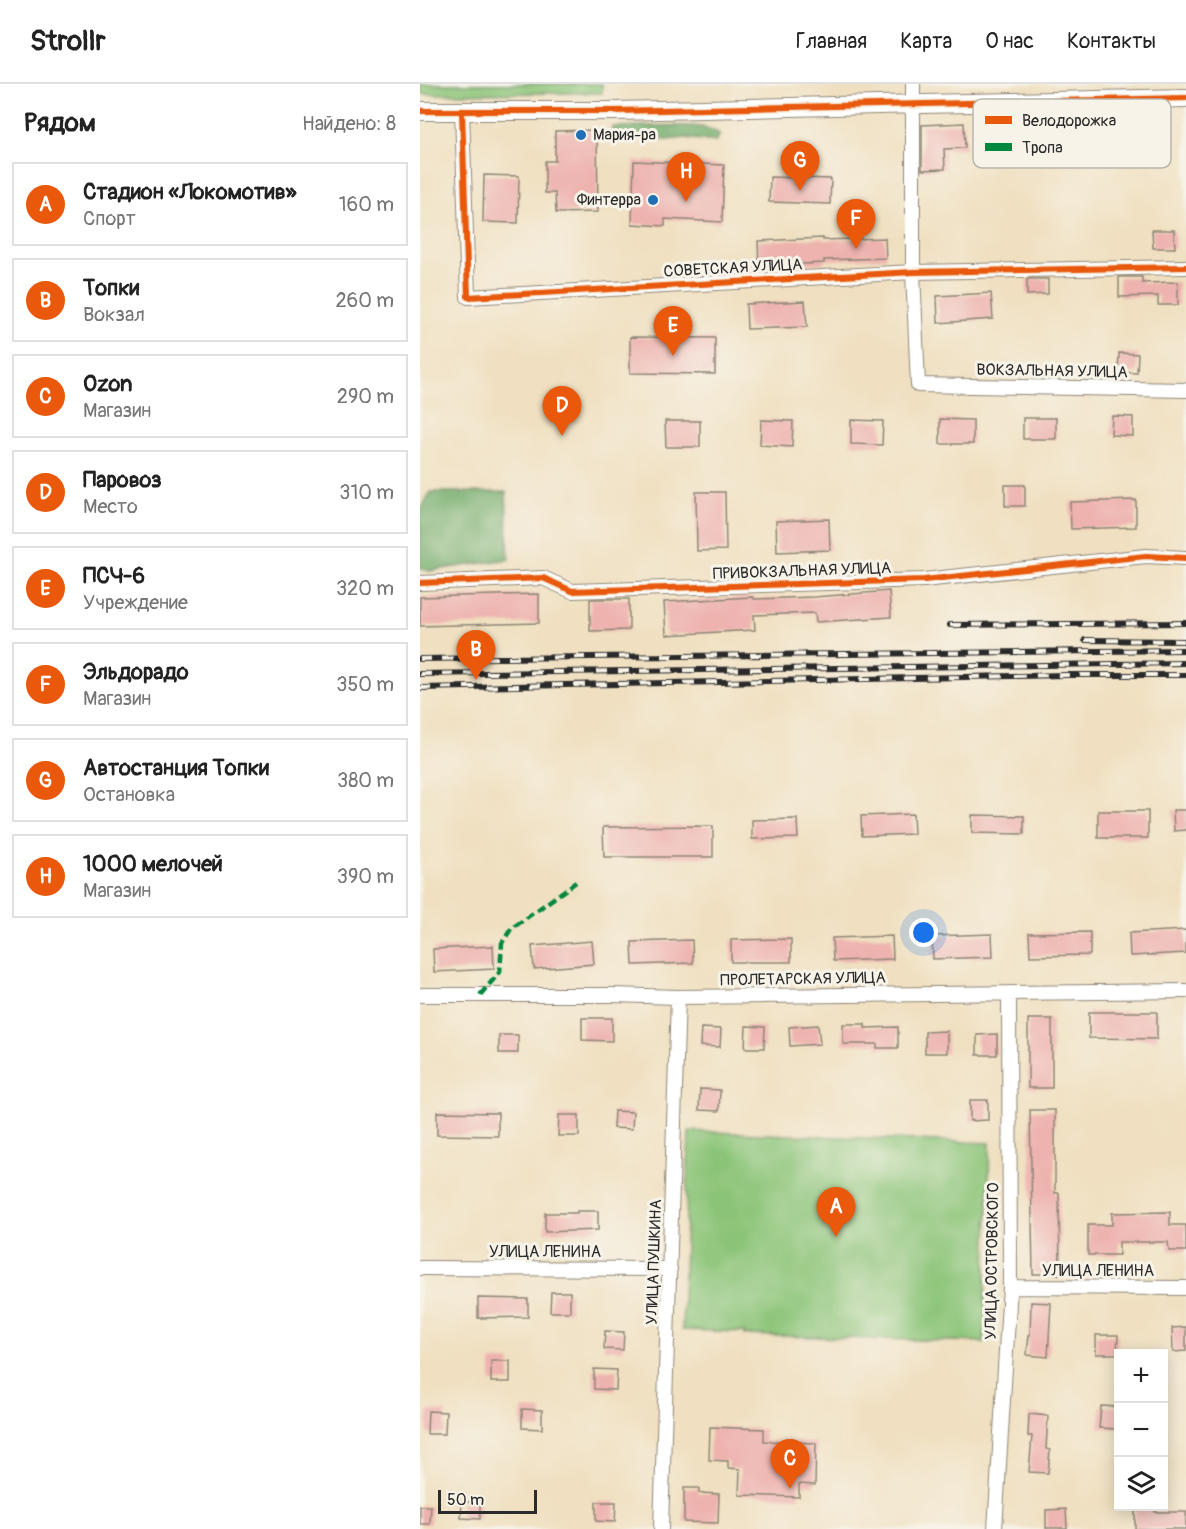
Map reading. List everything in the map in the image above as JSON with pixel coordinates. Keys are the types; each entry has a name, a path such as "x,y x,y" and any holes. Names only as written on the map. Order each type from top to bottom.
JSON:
{"street":[{"path":"913,84 913,272"},
{"path":"1131,99 1186,98"},
{"path":"420,111 615,111 973,102"},
{"name":"СОВЕТСКАЯ УЛИЦА","path":"462,111 468,297 913,272 1186,267"},
{"name":"ВОКЗАЛЬНАЯ УЛИЦА","path":"913,272 918,385 1186,390"},
{"name":"ПРИВОКЗАЛЬНАЯ УЛИЦА","path":"420,583 543,578 572,591 912,581 1146,556 1186,558"},
{"name":"ПРОЛЕТАРСКАЯ УЛИЦА","path":"420,994 678,997 1186,991"},
{"name":"УЛИЦА ОСТРОВСКОГО","path":"995,1529 1011,1287 1009,993"},
{"name":"УЛИЦА ПУШКИНА","path":"661,1529 678,997"},
{"name":"УЛИЦА ЛЕНИНА","path":"420,1268 670,1269"},
{"name":"УЛИЦА ЛЕНИНА","path":"1011,1287 1186,1288"}],"green space":[{"path":"420,84 602,84 602,93 420,94"},
{"path":"674,125 706,128 720,135 715,142 686,138 666,140 647,136 622,136 612,132 612,127"},
{"path":"430,492 506,492 509,559 430,571 420,569 420,509"},
{"path":"689,1131 990,1143 984,1342 744,1335 744,1332 682,1330"}],"building":[{"path":"964,123 965,148 944,149 945,169 922,170 922,125"},
{"path":"597,130 598,212 556,213 555,193 545,193 545,161 555,161 555,131"},
{"path":"634,161 724,165 722,222 665,219 665,226 632,224"},
{"path":"484,175 519,176 518,223 483,222"},
{"path":"770,177 831,179 830,204 769,202"},
{"path":"1152,230 1174,230 1175,248 1153,248"},
{"path":"823,238 823,240 885,238 886,258 824,260 824,263 759,266 758,241"},
{"path":"1119,277 1142,277 1142,283 1178,282 1178,305 1158,305 1158,296 1119,297"},
{"path":"1027,279 1048,279 1048,294 1027,295"},
{"path":"991,293 993,319 938,323 937,296"},
{"path":"805,301 807,327 747,329 746,304"},
{"path":"630,337 715,338 715,374 630,373"},
{"path":"1119,353 1138,354 1137,373 1118,372"},
{"path":"1112,416 1133,417 1133,436 1111,435"},
{"path":"1023,418 1056,418 1056,439 1023,439"},
{"path":"940,419 973,420 973,444 940,444"},
{"path":"761,420 793,421 792,447 760,445"},
{"path":"851,420 883,421 882,445 851,444"},
{"path":"665,421 700,421 700,447 666,447"},
{"path":"1005,485 1025,485 1025,506 1005,506"},
{"path":"696,492 725,492 726,550 697,551"},
{"path":"1136,500 1136,527 1071,529 1070,502"},
{"path":"829,519 830,550 777,552 776,521"},
{"path":"889,591 891,617 816,622 815,613 754,615 755,630 666,635 664,602 753,597 754,599 814,597"},
{"path":"539,594 539,623 420,626 420,597"},
{"path":"590,599 629,599 629,630 590,631"},
{"path":"1173,810 1186,810 1186,830 1174,831"},
{"path":"1098,811 1148,811 1148,838 1098,838"},
{"path":"913,814 914,834 862,836 861,816"},
{"path":"972,815 1024,816 1024,834 972,833"},
{"path":"797,819 798,838 752,839 752,820"},
{"path":"713,826 713,857 604,857 603,827"},
{"path":"1186,930 1186,953 1130,956 1129,933"},
{"path":"1090,932 1090,955 1030,956 1029,933"},
{"path":"992,934 993,957 933,959 932,936"},
{"path":"892,936 893,959 833,961 832,938"},
{"path":"791,939 791,962 731,962 731,940"},
{"path":"692,940 693,963 633,965 632,942"},
{"path":"592,941 594,964 534,969 532,946"},
{"path":"493,946 494,969 434,972 433,949"},
{"path":"1089,1012 1157,1012 1157,1039 1089,1038"},
{"path":"582,1018 612,1018 612,1041 582,1040"},
{"path":"1028,1019 1052,1019 1052,1088 1028,1088"},
{"path":"843,1024 865,1024 865,1028 898,1027 898,1048 877,1048 877,1044 843,1044"},
{"path":"818,1025 820,1044 790,1046 789,1027"},
{"path":"746,1026 765,1027 764,1048 745,1048"},
{"path":"701,1028 721,1029 720,1047 700,1046"},
{"path":"947,1031 947,1053 925,1053 925,1032"},
{"path":"997,1034 997,1055 977,1055 977,1035"},
{"path":"499,1035 518,1035 518,1053 499,1053"},
{"path":"700,1089 720,1090 719,1111 699,1110"},
{"path":"970,1100 988,1100 988,1120 970,1121"},
{"path":"1030,1110 1055,1110 1055,1193 1059,1193 1060,1274 1033,1274"},
{"path":"614,1111 633,1112 632,1129 613,1128"},
{"path":"437,1112 498,1113 498,1136 437,1135"},
{"path":"559,1115 579,1115 579,1136 558,1136"},
{"path":"577,1211 598,1211 598,1230 545,1232 545,1213 577,1213"},
{"path":"1170,1212 1170,1225 1186,1225 1186,1251 1169,1251 1168,1242 1119,1242 1119,1255 1088,1255 1088,1225 1112,1225 1112,1213"},
{"path":"551,1292 570,1292 570,1312 550,1312"},
{"path":"478,1298 528,1299 528,1317 478,1318"},
{"path":"1031,1302 1051,1303 1048,1357 1027,1355"},
{"path":"1186,1327 1186,1351 1173,1352 1172,1328"},
{"path":"605,1331 624,1332 623,1350 604,1349"},
{"path":"1096,1335 1118,1335 1117,1349 1114,1349 1114,1354 1096,1354"},
{"path":"491,1361 510,1361 510,1382 491,1382"},
{"path":"594,1369 617,1370 616,1390 594,1389"},
{"path":"1101,1406 1114,1407 1114,1429 1099,1428"},
{"path":"522,1409 542,1410 542,1429 522,1428"},
{"path":"428,1411 446,1412 445,1434 427,1434"},
{"path":"1029,1414 1048,1416 1046,1449 1050,1450 1048,1473 1029,1472 1032,1436 1028,1436"},
{"path":"710,1427 764,1429 764,1441 816,1443 815,1485 799,1484 799,1497 739,1495 740,1469 728,1468 728,1461 709,1460"},
{"path":"684,1488 699,1488 699,1493 719,1494 718,1523 684,1522"},
{"path":"462,1502 480,1502 480,1519 461,1518"},
{"path":"596,1502 616,1502 615,1522 596,1521"},
{"path":"420,1506 431,1506 430,1524 420,1524"},
{"path":"1066,1509 1067,1528 1046,1528 1046,1510"},
{"path":"1135,1511 1186,1512 1186,1529 1135,1529"}],"railway":[{"path":"950,625 1186,623"},
{"path":"1085,640 1186,641"},
{"path":"420,659 1186,650"},
{"path":"420,674 1186,663"},
{"path":"420,688 1065,675 1186,675"}],"marked path":[{"path":"480,995 500,972 502,943 511,929 576,882"}],"cycle path":[{"path":"1142,99 1186,98"},
{"path":"420,111 615,111 973,103"},
{"path":"462,111 468,297 913,272 1186,267"},
{"path":"420,583 543,578 572,591 924,580 1146,556 1186,558"}],"place":[{"name":"Мария-ра","path":"581,135"},
{"name":"Автостанция Топки","path":"800,191"},
{"name":"Финтерра","path":"653,200"},
{"name":"1000 мелочей","path":"686,202"},
{"name":"Эльдорадо","path":"856,249"},
{"name":"ПСЧ-6","path":"673,356"},
{"name":"Паровоз","path":"562,436"},
{"name":"Топки","path":"476,680"},
{"name":"Стадион «Локомотив»","path":"836,1237"},
{"name":"Ozon","path":"790,1489"}]}
